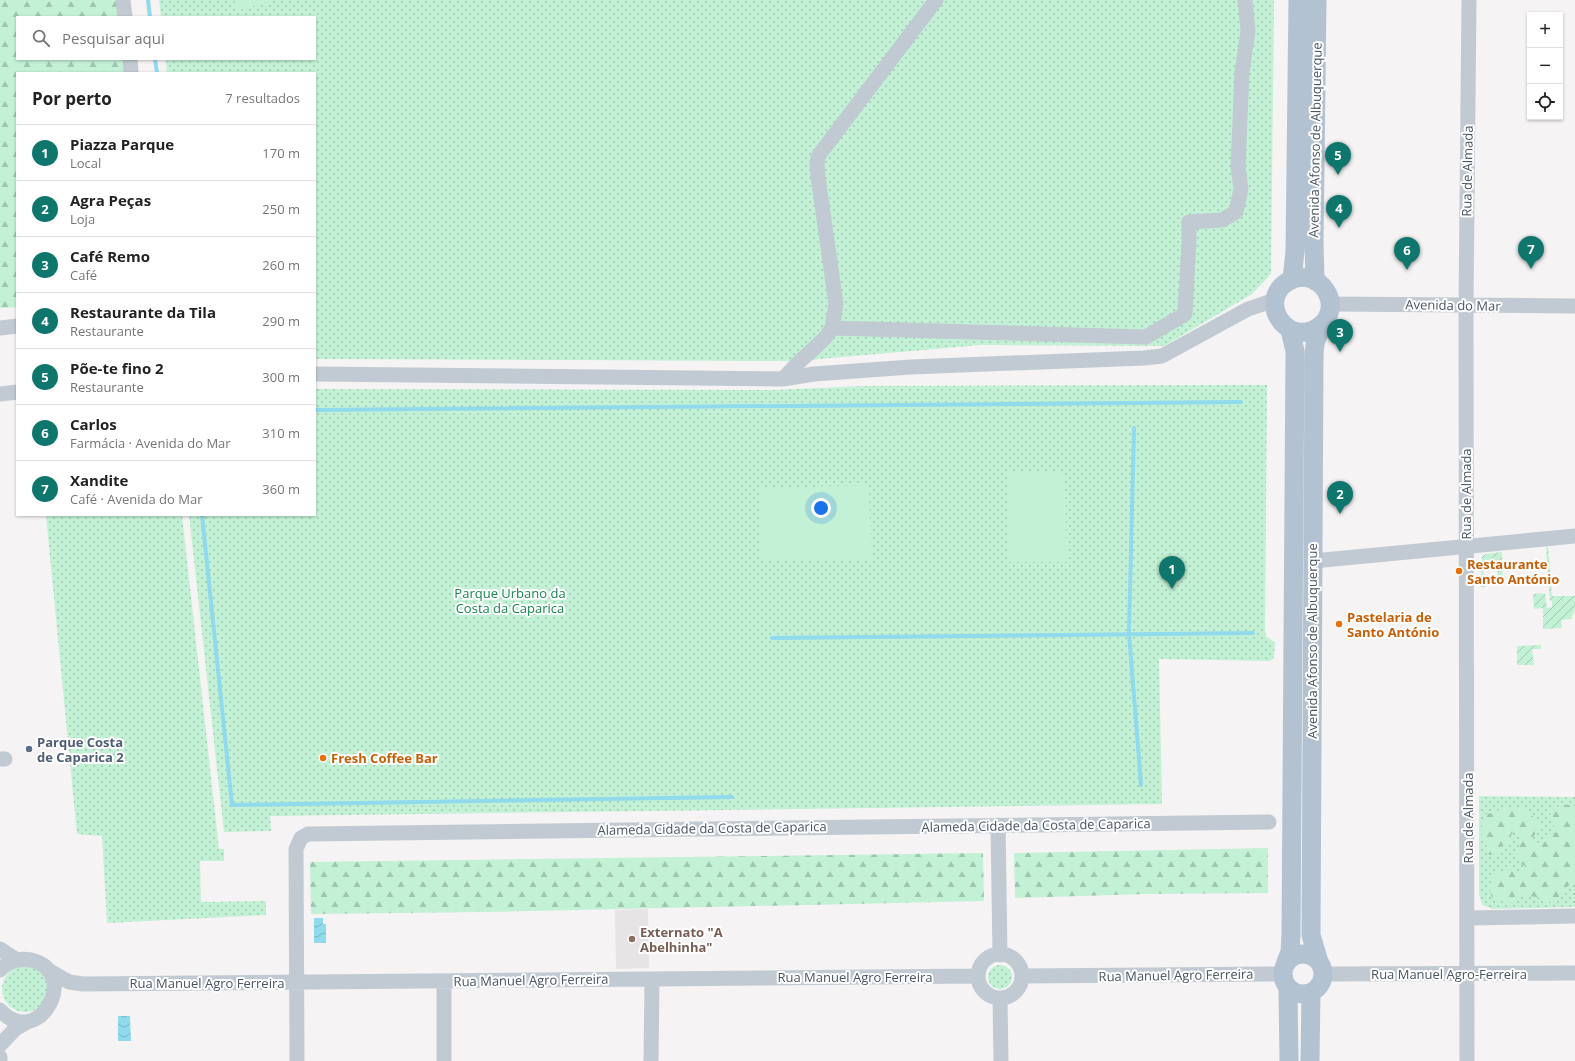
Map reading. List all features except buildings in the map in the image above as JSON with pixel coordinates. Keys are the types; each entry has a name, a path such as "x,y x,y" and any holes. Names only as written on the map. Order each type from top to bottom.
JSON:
{"main road":[{"name":"Avenida Afonso de Albuquerque","path":"1292,280 1295,251 1298,0"},
{"name":"Avenida Afonso de Albuquerque","path":"1316,281 1314,242 1317,0"},
{"path":"1275,300 1281,288 1292,280 1300,277 1316,281 1323,286 1328,294 1328,312 1313,331 1305,333 1290,330"},
{"name":"Avenida Afonso de Albuquerque","path":"1275,300 1278,317 1283,325 1290,330 1295,352 1293,821 1291,935 1286,975 1289,1061"},
{"name":"Avenida Afonso de Albuquerque","path":"1321,968 1311,936 1314,359 1317,338 1328,312"},
{"name":"Rua Manuel Agro-Ferreira","path":"1286,975 1291,958 1303,954 1309,955 1321,968"},
{"path":"1286,975 1299,995 1311,993 1320,986 1321,968"},
{"path":"1310,1061 1311,993"}],"street":[{"path":"123,0 125,16"},
{"path":"783,379 825,338 832,328 836,304 818,177 817,162 819,155 936,0"},
{"path":"832,328 1146,337 1185,314 1189,222 1222,220 1236,212 1241,189 1238,167 1242,72 1248,31 1245,0"},
{"name":"Rua de Almada","path":"1467,1061 1466,305 1469,0"},
{"path":"130,60 131,72"},
{"path":"316,374 783,379 814,374 911,367 1162,356 1248,309 1275,300"},
{"name":"Avenida do Mar","path":"1328,312 1466,305 1575,306"},
{"path":"0,328 16,326"},
{"path":"0,394 16,392"},
{"path":"1313,561 1575,536"},
{"name":"Alameda Cidade da Costa de Caparica","path":"297,982 296,849 301,838 308,834 1269,822"},
{"path":"998,825 1000,955"},
{"path":"1468,918 1575,916"},
{"path":"0,949 17,960 0,970"},
{"path":"1000,955 1008,956 1017,962 1022,976 1016,991 1008,997 1000,998 992,997 984,991 978,976 984,962 993,956 1000,955"},
{"name":"Rua Manuel Agro Ferreira","path":"17,960 33,961 68,982 83,984 978,976"},
{"name":"Rua Manuel Agro-Ferreira","path":"1321,968 1468,974 1575,973"},
{"path":"48,970 54,984 53,1000 50,1007"},
{"name":"Rua Manuel Agro Ferreira","path":"1022,976 1286,975"},
{"path":"651,1061 652,979"},
{"path":"444,981 444,1061"},
{"path":"297,982 297,1061"},
{"path":"0,1045 15,1029 43,1015 58,999 83,984"},
{"path":"1000,998 1001,1061"},
{"path":"0,1010 10,1018 27,1022"},
{"path":"0,1023 0,1030"}],"shaded area":[{"name":"Externato \"A Abelhinha\"","path":"648,909 649,968 616,969 615,910"}],"green space":[{"path":"0,0 117,0 119,16 16,16 16,60 123,60 125,72 16,72 16,307 0,308"},
{"path":"159,0 1274,0 1271,274 1252,294 1164,346 980,345 819,359 798,363 788,361 316,359 316,72 167,72 166,60 316,60 316,16 161,16"},
{"path":"234,0 275,0 237,11"},
{"name":"Parque Urbano da Costa da Caparica","path":"1267,385 1265,628 1266,636 1275,643 1274,658 1270,661 1159,659 1162,804 270,816 271,831 224,832 189,516 316,516 316,389 773,390 865,386"},
{"path":"1065,472 1067,562 1009,562 1008,473"},
{"path":"869,485 871,559 761,561 759,488"},
{"path":"46,516 182,516 219,849 224,849 224,861 200,861 201,902 266,901 266,915 107,923 102,836 77,834"},
{"path":"1548,546 1552,596 1575,596 1575,609 1571,619 1561,620 1562,628 1543,629 1543,608 1534,609 1533,594 1545,593 1547,608 1552,607 1552,601 1550,601 1546,547"},
{"path":"1502,552 1503,580 1488,581 1498,579 1497,563 1487,562 1483,566 1485,587 1480,587 1482,557 1486,554"},
{"path":"1541,645 1541,649 1532,649 1534,665 1517,665 1517,646"},
{"path":"1479,796 1575,797 1575,907 1493,909 1482,905 1479,894"},
{"path":"1561,804 1575,806 1575,879 1564,890 1562,896 1552,903 1542,898 1531,896 1520,898 1510,903 1492,898 1489,887 1496,872 1512,869 1516,873 1525,870 1525,866 1519,863 1518,856 1519,847 1523,837 1515,832 1512,833 1509,844 1501,846 1499,854 1489,855 1486,848 1487,842 1482,838 1481,824 1486,814 1493,813 1506,807 1511,809 1517,807 1529,812 1540,826 1532,839 1541,845 1556,832 1550,813"},
{"path":"1268,848 1268,893 1146,894 1015,898 1014,853"},
{"path":"983,853 984,901 484,912 311,914 310,862"},
{"path":"1000,965 1009,968 1012,977 1009,986 1000,989 991,986 988,977 991,968"},
{"path":"25,966 38,970 44,976 48,989 44,1002 38,1008 25,1012 12,1008 6,1002 2,989 6,976 12,970"}],"water":[{"path":"314,918 323,918 323,924 326,924 326,943 314,943"},
{"path":"118,1016 130,1016 131,1041 118,1041"}],"waterway":[{"path":"148,0 150,16"},
{"path":"155,60 157,72"},
{"path":"316,410 1241,402"},
{"path":"1134,428 1129,633 1141,785"},
{"path":"202,516 232,805 732,797"},
{"path":"772,638 1253,633"}],"place":[{"name":"Põe-te fino 2","path":"1338,175"},
{"name":"Restaurante da Tila","path":"1339,228"},
{"name":"Xandite","path":"1531,269"},
{"name":"Carlos","path":"1407,270"},
{"name":"Café Remo","path":"1340,352"},
{"name":"Agra Peças","path":"1340,514"},
{"name":"Restaurante Santo António","path":"1459,571"},
{"name":"Piazza Parque","path":"1172,589"},
{"name":"Pastelaria de Santo António","path":"1339,624"},
{"name":"Parque Costa de Caparica 2","path":"29,749"},
{"name":"Fresh Coffee Bar","path":"323,758"},
{"name":"Externato \"A Abelhinha\"","path":"632,939"}]}
